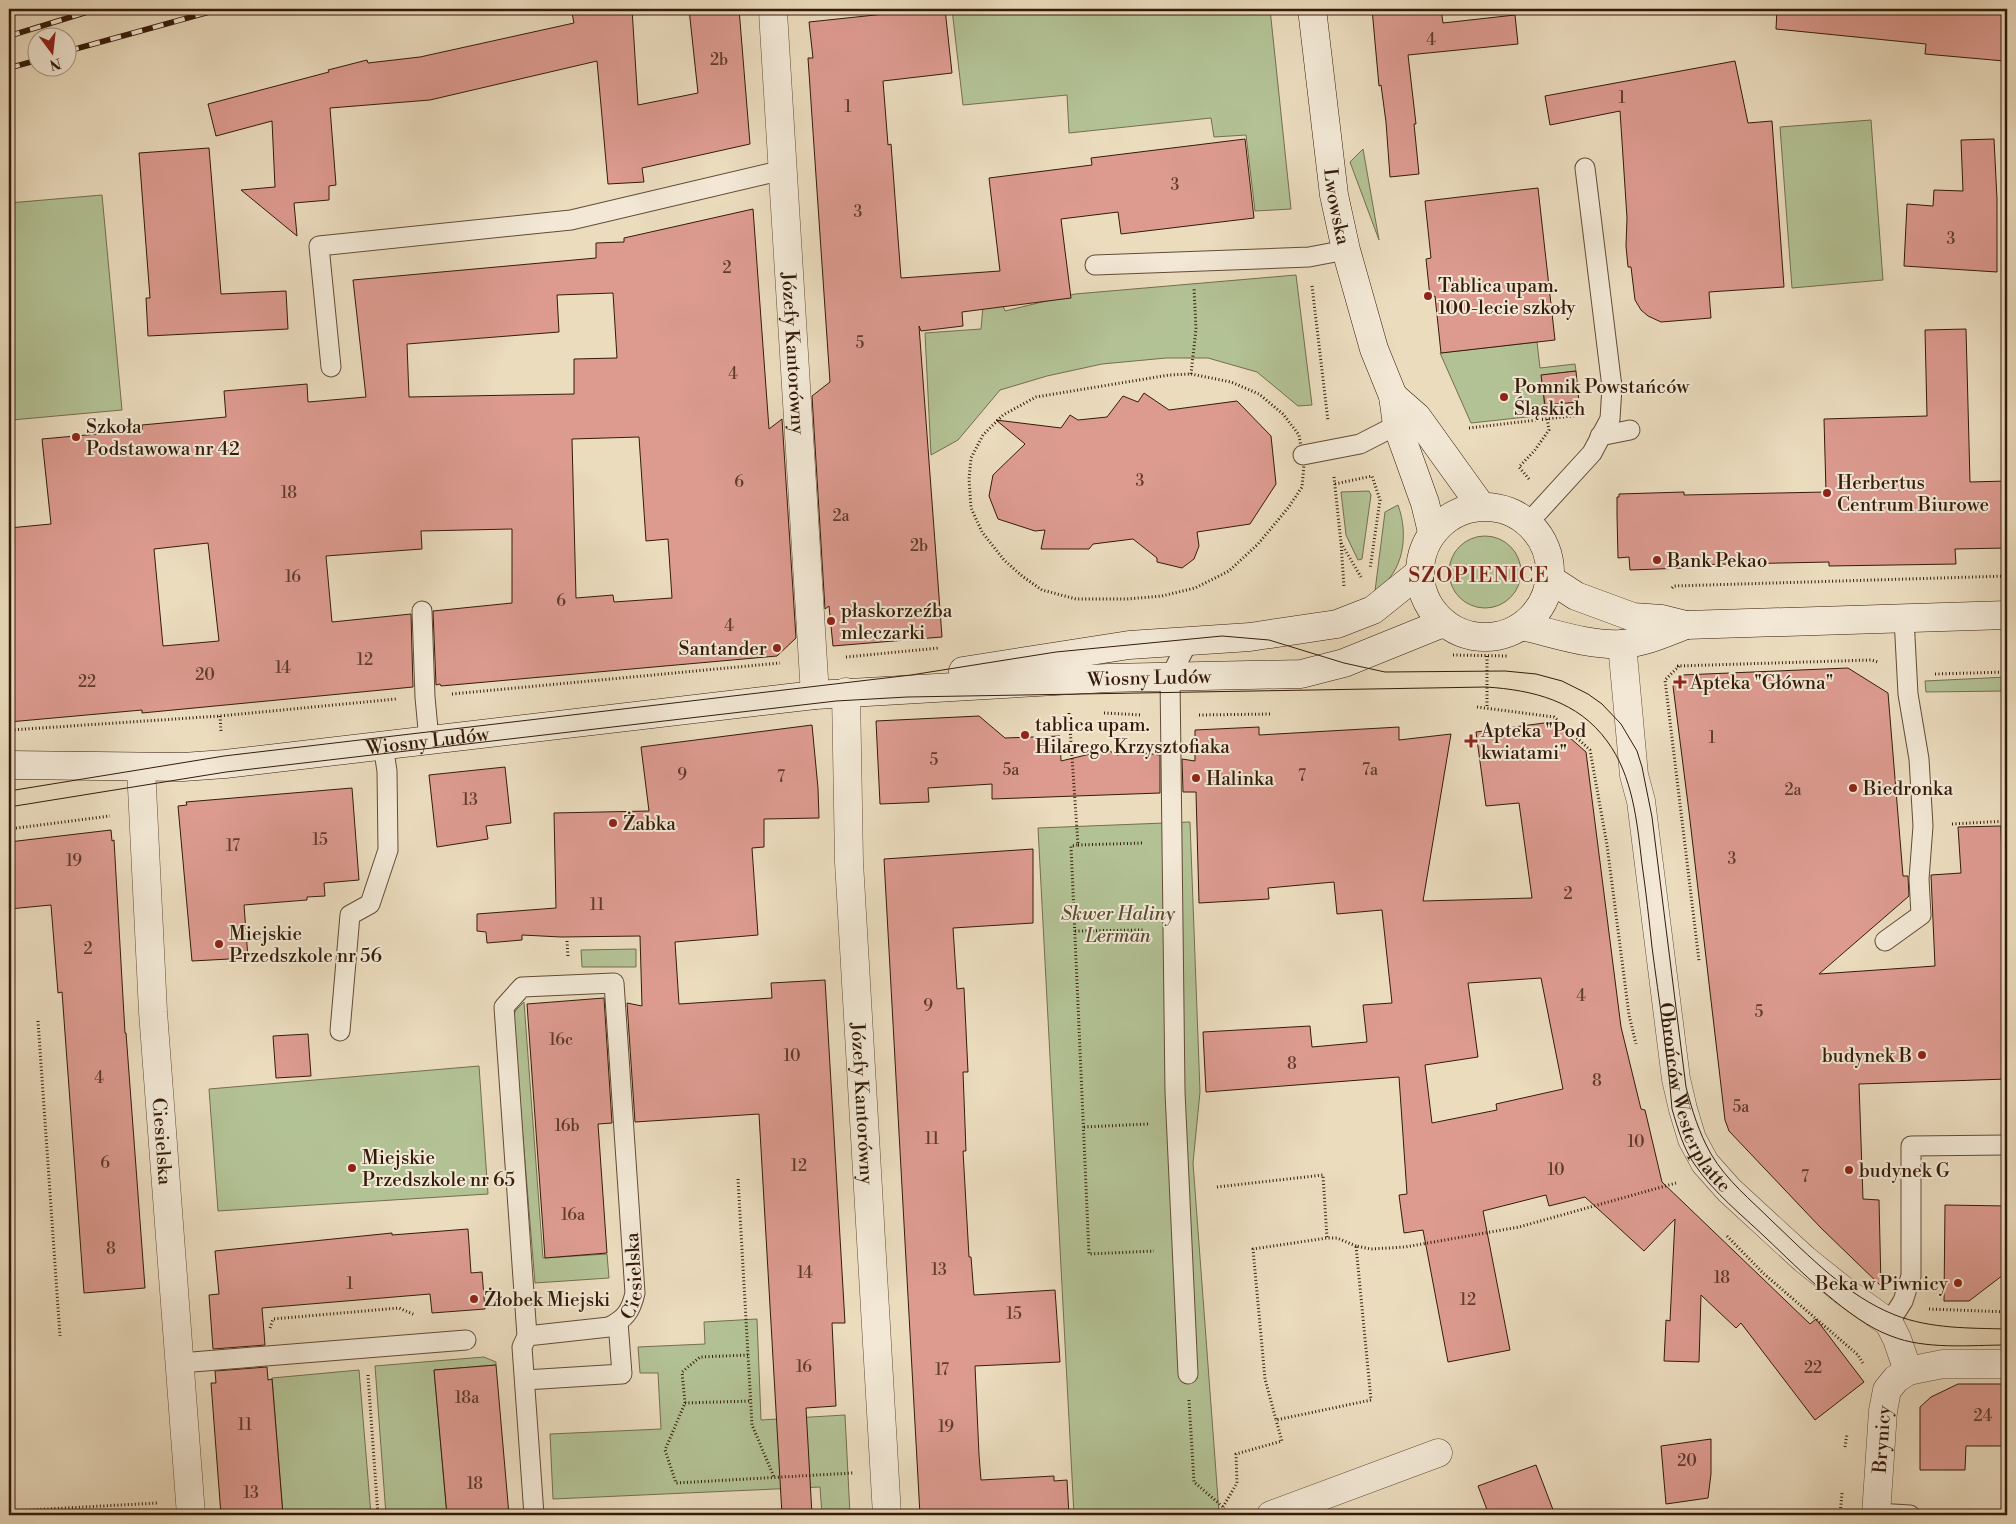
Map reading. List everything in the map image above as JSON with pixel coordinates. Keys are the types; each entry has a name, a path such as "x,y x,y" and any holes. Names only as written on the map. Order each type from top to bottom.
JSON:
{"street":[{"name":"Lwowska","path":"1312,9 1331,177 1346,250 1374,349 1393,396 1397,425 1425,503 1432,532"},
{"name":"Józefy Kantorówny","path":"773,12 815,694"},
{"name":"Lwowska","path":"1393,396 1417,417 1481,506"},
{"path":"1481,506 1498,508 1514,513 1528,523 1537,532 1548,554 1550,579 1547,593 1541,606 1522,626 1507,634 1490,637 1474,637 1458,632 1443,623 1425,601 1420,587 1420,558 1432,532 1446,519 1463,510 1481,506"},
{"name":"Wiosny Ludów","path":"846,692 985,667 1128,645 1250,637 1337,624 1373,610 1419,573"},
{"path":"1550,579 1576,596 1614,611 1633,617 1662,619 1686,625 2007,615"},
{"name":"Wiosny Ludów","path":"9,765 183,767 225,764 815,694 1108,678 1301,674 1344,663 1443,623"},
{"path":"1522,626 1596,643 1622,644 1650,639 1686,625"},
{"name":"Obrońców Westerplatte","path":"1622,644 1634,774 1641,801 1676,1079 1692,1139 1705,1163 1729,1190 1804,1259 1844,1292 1889,1323"},
{"name":"Józefy Kantorówny","path":"846,692 848,862 887,1515"},
{"name":"Ciesielska","path":"141,767 153,1012 192,1362 191,1515"},
{"path":"1889,1323 1897,1339 1908,1371 1944,1364 2007,1364"},
{"name":"Brynicy","path":"1876,1514 1883,1411 1887,1390 1896,1379 1908,1371"},
{"path":"1271,1515 1438,1453"}],"lane":[{"path":"1528,523 1592,453 1610,420 1612,387 1585,168"},
{"path":"331,367 319,246 571,220 783,170"},
{"path":"1095,265 1309,257 1346,250"},
{"path":"1303,455 1360,444 1397,425"},
{"path":"1600,436 1630,430"},
{"path":"422,611 425,697 429,740"},
{"path":"1885,941 1921,915 1919,879 1924,826 1919,759 1908,694 1904,618"},
{"path":"1188,640 1170,677 1176,1122 1188,1374"},
{"path":"340,1031 350,915 370,904 388,850 387,771 383,745"},
{"name":"Ciesielska","path":"614,983 635,1294 627,1315 618,1322 608,1327 527,1336 504,1007 522,987 614,983"},
{"path":"1889,1323 1903,1301 1911,1276 1911,1146 2007,1145"},
{"path":"525,1380 622,1374 618,1322"},
{"path":"527,1336 522,1347 534,1515"},
{"path":"192,1362 466,1340"},
{"path":"1876,1514 1910,1515"}],"path":[{"path":"1309,257 1335,484 1345,595"},
{"path":"1191,374 1196,329 1192,261"},
{"path":"1191,374 1230,382 1259,394 1283,414 1299,435 1303,455 1302,487 1288,508 1258,544 1229,571 1195,588 1162,596 1076,599 1042,590 1004,560 982,532 971,508 969,479 971,458 983,435 1003,415 1036,397 1169,375 1191,374"},
{"path":"1469,428 1610,412"},
{"path":"1531,482 1519,467 1535,450 1549,430 1547,418"},
{"path":"1335,484 1372,476 1380,500 1368,578"},
{"path":"1340,543 1362,580"},
{"path":"1669,591 1674,586 2007,576"},
{"path":"9,730 229,715 941,648"},
{"path":"1487,656 1487,708"},
{"path":"1699,960 1665,680 1679,666 1871,660 1934,674 2007,672"},
{"path":"1069,712 1078,846"},
{"path":"1170,715 1272,714"},
{"path":"1924,826 2007,821 2007,825"},
{"path":"1173,842 1070,846 1089,1254 1182,1250"},
{"path":"1075,931 1174,929"},
{"path":"38,1021 60,1336"},
{"path":"1084,1126 1176,1122"},
{"path":"1217,1187 1323,1175 1327,1238"},
{"path":"738,1179 752,1425 774,1477"},
{"path":"1223,1507 1237,1483 1236,1454 1282,1441 1265,1379 1254,1250 1327,1238 1337,1238 1356,1246 1371,1249 1406,1247 1519,1228 1676,1184"},
{"path":"1276,1420 1372,1400 1356,1246"},
{"path":"268,1334 274,1319 399,1308 416,1316"},
{"path":"1964,1311 2007,1312"},
{"path":"748,1355 700,1358 682,1372 685,1403 665,1450 676,1483 858,1472"},
{"path":"368,1372 378,1515"},
{"path":"685,1403 751,1401"},
{"path":"9,1511 163,1503"}],"green space":[{"path":"952,9 1270,9 1291,209 1255,211 1246,135 1214,137 1211,118 1069,133 1067,95 963,105"},
{"path":"1871,120 1883,280 1792,288 1780,127"},
{"path":"1363,149 1379,240 1350,162"},
{"path":"102,195 122,410 12,420 9,390 9,203"},
{"path":"1296,275 1312,405 1298,406 1257,372 1208,358 1166,358 1102,364 1047,376 1000,390 958,440 931,455 925,333 981,329 984,295 998,293 1005,311 1075,294"},
{"path":"1537,342 1540,368 1575,364 1576,371 1542,375 1545,415 1471,423 1440,353"},
{"path":"1369,491 1371,495 1362,559 1358,560 1346,535 1341,492"},
{"path":"1398,505 1403,529 1402,552 1392,574 1375,591 1385,512"},
{"path":"1492,536 1511,546 1519,558 1521,572 1519,586 1511,598 1499,606 1478,608 1459,598 1451,586 1449,565 1459,546 1471,538"},
{"path":"2007,677 2007,691 1926,692 1925,681"},
{"name":"Skwer Haliny Lerman","path":"1190,822 1200,1092 1193,1163 1219,1513 1211,1515 1074,1515 1038,828"},
{"path":"636,949 636,967 582,967 581,950"},
{"path":"524,1002 543,1258 607,1254 609,1278 535,1283 513,1017 516,1010"},
{"path":"479,1066 488,1194 218,1211 209,1089"},
{"path":"757,1319 761,1420 845,1415 850,1515 822,1515 820,1487 553,1499 550,1434 661,1429 658,1373 640,1373 638,1347 705,1344 704,1322"},
{"path":"484,1357 496,1362 496,1365 434,1370 447,1515 386,1515 375,1366"},
{"path":"359,1370 371,1515 283,1515 272,1378"}],"building":[{"path":"591,9 632,9 638,105 698,93 689,9 739,9 750,144 642,168 644,182 608,184 597,61 430,100 330,108 336,185 329,186 329,200 294,203 297,236 241,190 275,187 272,121 216,136 208,104 367,60 368,63 420,57 574,23 572,13"},
{"path":"913,9 945,9 952,73 883,81 888,145 891,144 901,278 1000,271 989,178 1092,165 1091,158 1245,139 1254,218 1121,234 1118,212 1061,219 1071,298 962,312 963,326 921,331 919,326 942,637 833,646 829,606 825,609 812,396 830,382 808,58 813,58 809,22 913,11"},
{"path":"1372,9 1441,9 1443,23 1515,15 1518,44 1408,55 1416,124 1414,124 1419,174 1390,177 1386,122 1381,85 1379,86"},
{"path":"1777,9 2007,9 2007,52 2004,51 2004,61 1925,54 1926,44 1776,29"},
{"path":"1735,61 1748,123 1772,121 1784,287 1709,292 1711,318 1661,322 1648,316 1641,310 1635,300 1631,267 1628,267 1626,246 1627,218 1620,111 1550,125 1545,96"},
{"path":"1994,139 1997,199 1997,272 1904,266 1907,204 1933,206 1934,190 1963,191 1961,140"},
{"path":"209,148 221,294 286,291 288,329 148,336 146,298 150,298 139,153"},
{"path":"1538,188 1555,340 1441,353 1435,296 1430,297 1426,259 1431,258 1425,201"},
{"path":"753,209 769,429 782,419 796,638 777,656 436,685 433,611 512,603 512,529 421,531 422,549 326,556 332,622 411,614 413,687 142,713 142,710 9,722 9,528 51,524 42,439 142,430 142,425 226,417 224,391 307,384 308,402 366,397 353,280 596,258 596,243 624,242 624,238","holes":["613,293 617,358 574,359 574,394 409,397 407,344 559,332 557,295","639,437 646,541 668,539 672,598 614,602 613,595 576,598 572,439","208,543 219,641 163,646 154,549"]},
{"path":"1966,329 1970,482 2007,481 2007,548 1955,549 1956,564 1829,566 1829,562 1685,565 1685,568 1630,570 1629,557 1618,558 1617,497 1619,497 1619,494 1684,492 1684,495 1826,492 1824,419 1927,416 1925,330"},
{"path":"1576,371 1579,402 1545,405 1541,375"},
{"path":"1144,393 1169,410 1237,401 1271,436 1276,484 1250,524 1197,532 1199,546 1194,559 1182,568 1157,562 1157,558 1133,539 1093,544 1089,549 1041,549 1045,530 1035,531 998,519 989,496 993,475 1025,444 996,420 1061,428 1070,415 1078,420 1107,417 1123,396 1138,402"},
{"path":"1848,668 1888,693 1903,876 1908,876 1909,896 1819,974 1935,966 1931,875 1961,873 1958,827 2001,826 2003,899 2007,900 2007,1079 1859,1084 1863,1199 1879,1200 1881,1286 1821,1228 1729,1131 1725,1120 1673,686 1682,675"},
{"path":"979,716 1005,738 1060,736 1061,761 1107,750 1118,755 1128,751 1160,755 1160,793 992,799 992,784 928,788 929,802 880,804 876,721"},
{"path":"1552,722 1586,752 1621,1027 1641,1109 1645,1110 1662,1182 1810,1324 1816,1319 1864,1382 1815,1420 1741,1323 1736,1328 1701,1295 1699,1362 1664,1361 1666,1320 1670,1321 1675,1219 1644,1251 1585,1197 1549,1206 1546,1195 1483,1211 1510,1350 1448,1362 1423,1230 1404,1233 1399,1195 1407,1194 1399,1077 1206,1092 1203,1032 1310,1026 1312,1047 1367,1042 1363,1005 1392,1003 1382,910 1337,914 1334,882 1268,888 1269,899 1199,903 1196,792 1183,792 1182,759 1195,761 1195,730 1259,727 1259,735 1399,727 1399,740 1451,734 1423,901 1532,898 1519,803 1486,806 1476,732","holes":["1541,978 1563,1089 1496,1104 1497,1110 1432,1123 1425,1065 1478,1057 1468,983"]},
{"path":"812,725 819,818 764,819 764,847 752,848 758,935 675,942 679,1004 772,998 771,983 825,980 845,1323 832,1323 836,1406 806,1408 812,1515 782,1515 759,1114 635,1122 627,1003 642,1006 640,936 561,937 522,935 522,940 487,943 486,932 477,931 477,914 556,908 554,813 649,811 641,747"},
{"path":"505,767 511,823 486,826 488,839 437,847 429,775"},
{"path":"352,788 359,880 324,883 325,896 307,897 307,900 244,905 248,958 192,961 178,806 187,805 186,802"},
{"path":"111,830 112,841 114,840 125,1033 145,1288 84,1293 62,992 58,993 51,905 9,909 9,842"},
{"path":"1033,849 1033,923 953,928 957,989 964,988 968,1072 963,1072 966,1151 963,1151 969,1257 971,1257 974,1295 1055,1290 1060,1362 975,1366 979,1455 981,1480 1054,1476 1054,1481 1067,1480 1069,1515 920,1515 884,859"},
{"path":"604,998 612,1123 598,1124 607,1253 545,1258 527,1004"},
{"path":"308,1034 311,1076 276,1078 273,1036"},
{"path":"1945,1205 2007,1206 2007,1272 1969,1301 1944,1301"},
{"path":"468,1229 471,1273 482,1272 485,1309 432,1313 430,1294 262,1308 265,1345 213,1349 209,1295 219,1294 215,1251 392,1233 392,1235"},
{"path":"496,1365 509,1515 447,1515 434,1370"},
{"path":"267,1367 268,1380 272,1379 283,1515 221,1515 211,1383 216,1383 215,1371"},
{"path":"1958,1384 2007,1384 2007,1446 1966,1446 1965,1470 1920,1470 1920,1407 1931,1397"},
{"path":"1711,1439 1711,1474 1708,1498 1666,1504 1661,1446"},
{"path":"1536,1465 1555,1515 1489,1515 1478,1486"}],"tram line":[{"path":"9,791 224,756 911,675 1056,652 1222,636 1269,640 1344,663 1385,672 1505,671 1536,674 1562,681 1588,694 1602,704 1621,724 1637,751 1652,817 1686,1087 1699,1130 1717,1164 1740,1190 1829,1274 1877,1307 1909,1320 1922,1323 1951,1327 2007,1329"},
{"path":"9,807 226,772 836,701 907,697 1486,687 1537,695 1568,707 1595,727 1607,741 1623,769 1632,800 1638,832 1672,1109 1684,1145 1695,1165 1719,1194 1809,1279 1842,1307 1875,1329 1905,1340 1933,1345 2007,1345"}],"railway":[{"path":"9,36 97,9"},
{"path":"78,48 220,9"},
{"path":"9,68 28,63"}],"place":[{"name":"Tablica upam. 100-lecie szkoły","path":"1428,296"},
{"name":"Pomnik Powstańców Śląskich","path":"1504,397"},
{"name":"Szkoła Podstawowa nr 42","path":"76,437"},
{"name":"Herbertus Centrum Biurowe","path":"1827,493"},
{"name":"Bank Pekao","path":"1657,560"},
{"name":"płaskorzeźba mleczarki","path":"831,621"},
{"name":"Santander","path":"777,648"},
{"name":"Apteka \"Główna\"","path":"1680,682"},
{"name":"tablica upam. Hilarego Krzysztofiaka","path":"1025,735"},
{"name":"Apteka \"Pod kwiatami\"","path":"1471,741"},
{"name":"Halinka","path":"1196,778"},
{"name":"Biedronka","path":"1853,788"},
{"name":"Żabka","path":"613,823"},
{"name":"Miejskie Przedszkole nr 56","path":"219,944"},
{"name":"budynek B","path":"1922,1055"},
{"name":"Miejskie Przedszkole nr 65","path":"352,1168"},
{"name":"budynek G","path":"1849,1170"},
{"name":"Beka w Piwnicy","path":"1958,1283"},
{"name":"Żłobek Miejski","path":"474,1299"}],"district":[{"name":"SZOPIENICE","path":"1479,575"}]}
